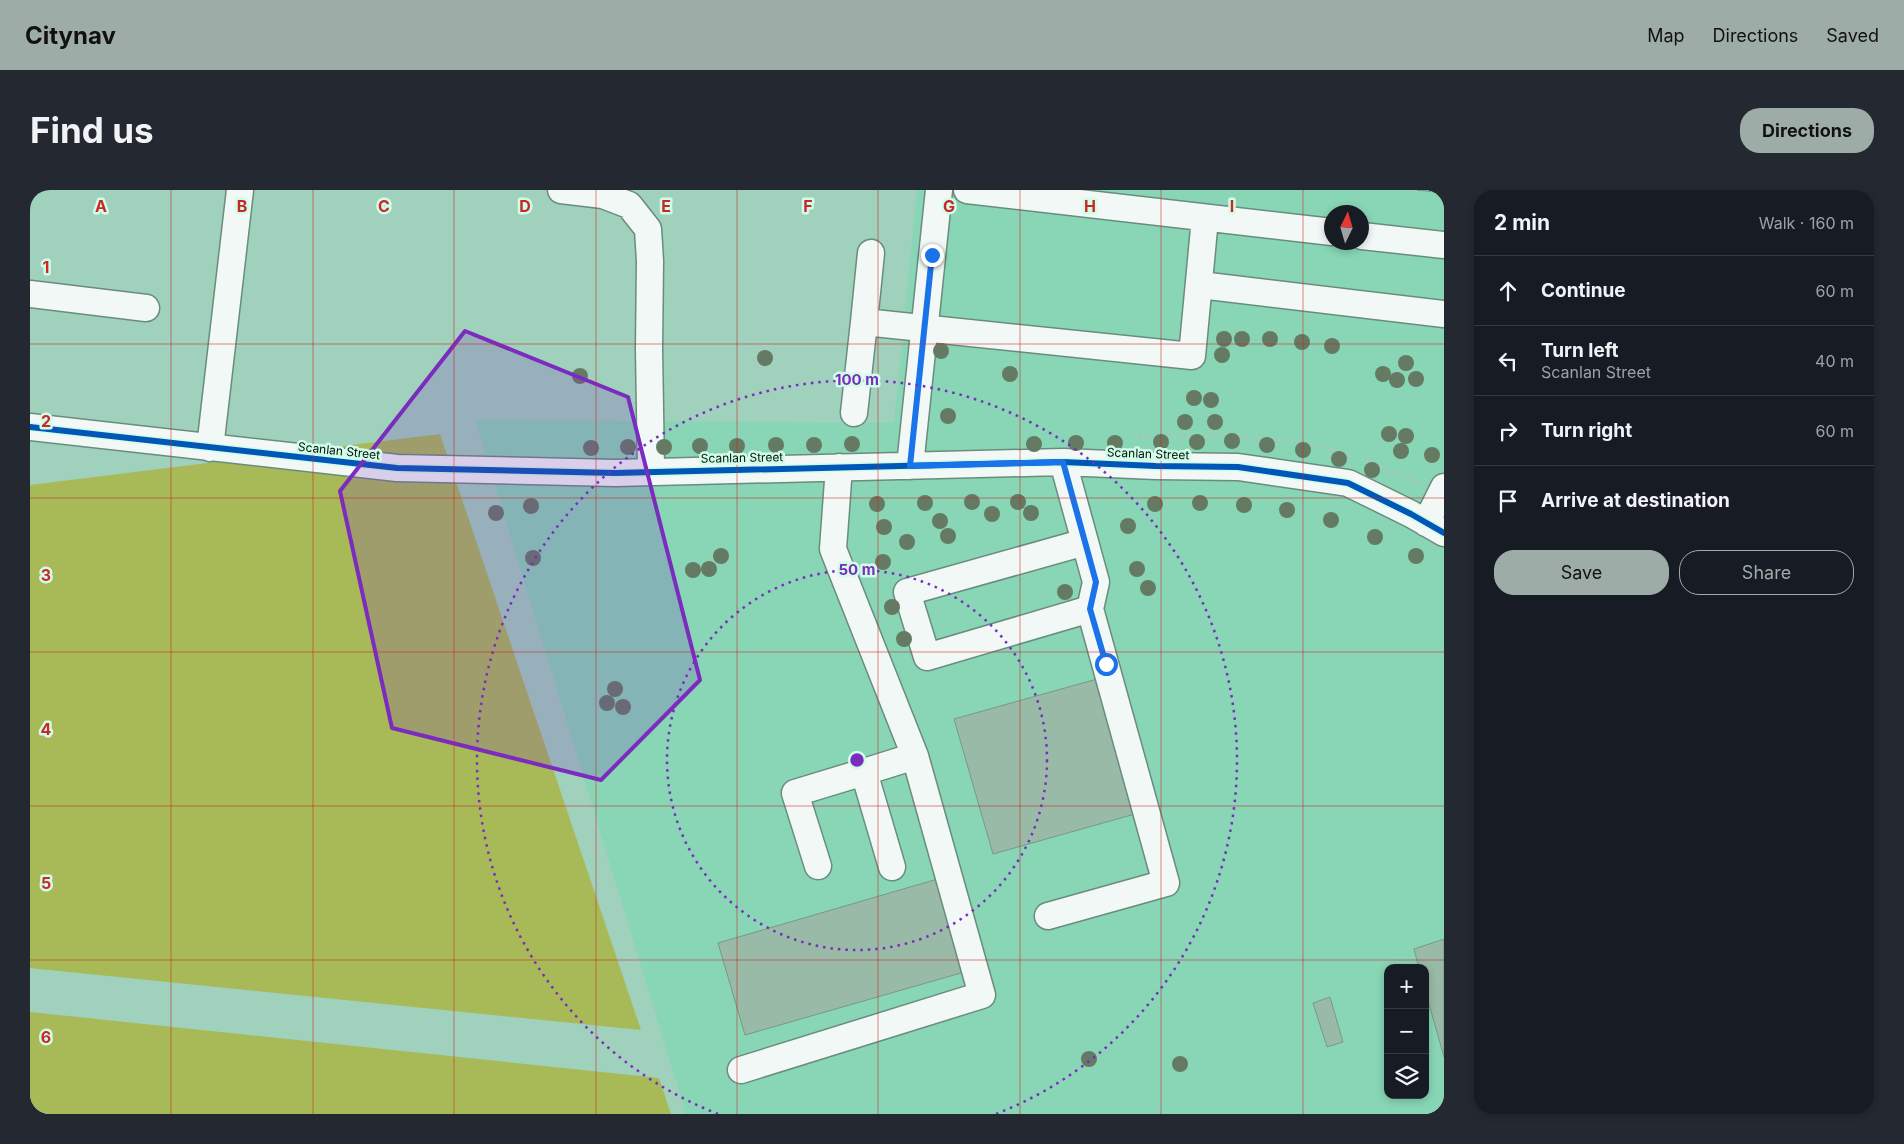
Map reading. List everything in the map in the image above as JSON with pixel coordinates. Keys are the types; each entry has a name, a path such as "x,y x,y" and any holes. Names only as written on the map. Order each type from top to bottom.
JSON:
{"street":[{"path":"210,448 240,190"},
{"path":"561,190 602,195 629,205 648,230 650,261 651,472"},
{"path":"910,466 939,190"},
{"path":"967,190 1324,231"},
{"path":"864,322 1192,356 1205,218"},
{"path":"1369,237 1444,245"},
{"path":"854,413 871,253"},
{"path":"1200,285 1444,314"},
{"path":"30,294 146,308"},
{"name":"Scanlan Street","path":"30,427 396,468 651,472 1063,462 1238,467 1348,483 1435,528"},
{"path":"1048,916 1166,883 1090,609 1096,582 1063,462"},
{"path":"740,1070 982,995 915,756 833,549 839,467"},
{"path":"1435,528 1444,487"},
{"path":"1085,542 908,592 927,657 1090,609"},
{"path":"818,866 795,793 915,756"},
{"path":"864,772 892,867"}],"highlighted area":[{"path":"465,331 628,397 700,680 601,780 392,728 340,491"}],"shaded area":[{"path":"917,190 1444,190 1444,1114 686,1114 475,420 894,423"},
{"path":"440,434 641,1030 30,968 30,485"},
{"path":"30,1012 659,1078 671,1114 30,1114"}],"building":[{"path":"1417,190 1444,190 1444,193"},
{"path":"1097,679 1135,814 993,854 954,719"},
{"path":"941,878 968,971 745,1035 718,943"},
{"path":"1444,939 1444,1057 1429,1004 1429,964 1418,964 1414,949"},
{"path":"1330,997 1343,1042 1327,1047 1313,1003"}],"cycle path":[{"path":"30,427 397,468 615,473 1063,462 1238,467 1348,483 1411,514 1444,533"}],"route":[{"path":"932,255 910,466 1063,462 1096,582 1090,609 1106,664"}]}
